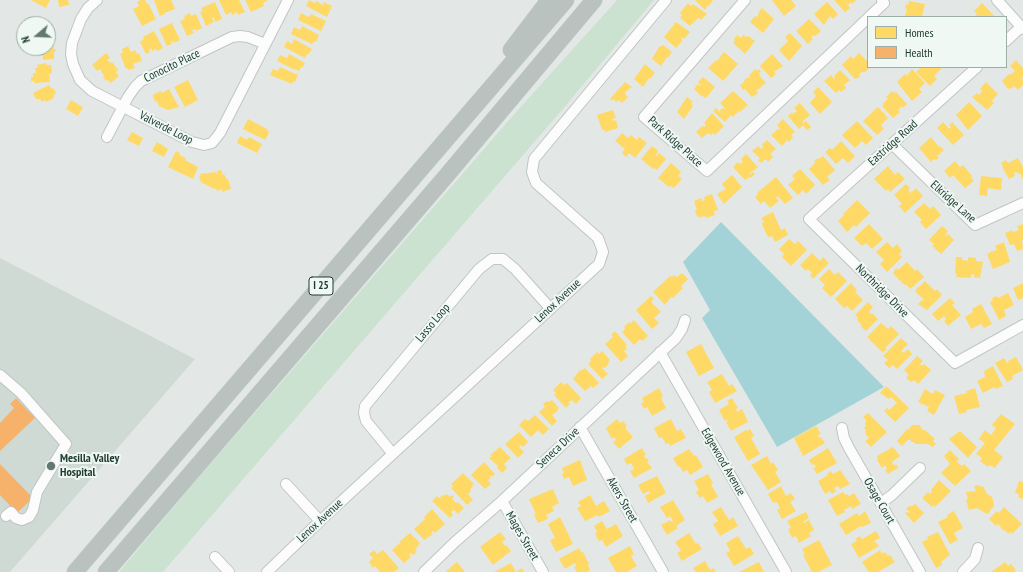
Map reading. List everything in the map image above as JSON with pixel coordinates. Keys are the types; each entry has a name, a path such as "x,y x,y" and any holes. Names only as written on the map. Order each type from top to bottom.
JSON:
{"highway":[{"path":"458,126 503,59 549,0"},
{"name":"I 25","path":"75,572 566,0"},
{"name":"I 25","path":"106,572 595,0"}],"street":[{"name":"Valverde Loop","path":"97,0 85,13 75,32 71,48 73,64 80,80 88,88 199,145 208,144 215,140 220,133 288,0"},
{"name":"Lenox Avenue","path":"267,572 320,521 599,264 603,252 598,238 536,183 532,172 534,159 666,0"},
{"name":"Park Ridge Place","path":"745,0 644,117 707,171 867,18"},
{"name":"Park Ridge Place","path":"869,16 884,3 882,0"},
{"path":"997,0 1022,28 1007,40"},
{"name":"Conocito Place","path":"106,137 122,106 131,92 141,81 236,36 244,36 265,44"},
{"name":"Eastridge Road","path":"809,219 976,68"},
{"name":"Elkridge Lane","path":"892,144 975,225 1023,203"},
{"name":"Northridge Drive","path":"809,219 955,363 1023,326"},
{"name":"Lasso Loop","path":"393,454 366,421 364,413 365,406 479,269 492,259 503,259 550,308"},
{"name":"Seneca Drive","path":"424,572 502,501 660,352 679,333 685,320"},
{"name":"Edgewood Avenue","path":"660,352 786,572"},
{"path":"0,374 21,393 66,444 37,492 33,510 29,517 22,520 16,518 11,512 6,516"},
{"name":"Akers Street","path":"580,427 663,572"},
{"name":"Osage Court","path":"842,428 844,438 849,448 920,572"},
{"path":"881,503 892,495 920,468"},
{"path":"286,484 320,521"},
{"name":"Mages Street","path":"502,501 543,572"},
{"path":"963,572 975,559 978,548"},
{"path":"215,557 229,572"}],"shaded area":[{"name":"Mesilla Valley Hospital","path":"0,258 195,359 10,572 0,572"}],"green space":[{"path":"617,0 654,0 562,110 163,572 119,572 193,484 517,111"}],"water":[{"path":"721,222 884,387 777,447 702,318 710,310 683,262"}],"building: Homes":[{"path":"31,0 50,0 46,8"},
{"path":"58,0 68,0 69,5 59,7"},
{"path":"145,0 147,4 148,3 156,19 142,26 133,9 139,6 137,2"},
{"path":"154,0 171,0 175,9 160,16"},
{"path":"219,0 239,0 245,12 238,15 237,12 232,15 231,12 226,15"},
{"path":"245,0 268,0 263,3 264,6 251,12"},
{"path":"309,0 315,3 316,1 323,5 324,2 332,6 327,17 306,6"},
{"path":"695,0 713,0 705,10"},
{"path":"772,0 791,0 796,6 784,16"},
{"path":"834,0 856,0 852,4 851,2 848,5 850,8 845,12"},
{"path":"909,1 925,4 922,16 905,16 907,9 905,8 906,4 908,5"},
{"path":"215,2 222,19 216,22 213,17 214,22 206,26 200,12 203,11 201,8"},
{"path":"827,2 838,14 833,19 830,16 824,25 814,14"},
{"path":"688,3 691,6 693,4 707,14 701,20 698,18 690,26 680,18 682,15 680,13"},
{"path":"982,3 994,16 975,16 977,14 974,11"},
{"path":"762,8 774,19 763,33 750,22 755,16 757,17"},
{"path":"190,13 191,16 196,14 202,28 196,31 196,29 192,30 194,33 187,36 180,21 185,19 184,16"},
{"path":"301,13 309,17 311,14 326,21 321,31 298,20"},
{"path":"809,19 821,31 815,36 813,35 811,37 813,39 808,44 796,31"},
{"path":"676,22 690,32 684,39 682,37 681,39 683,40 676,48 664,37"},
{"path":"172,23 180,40 174,43 173,41 171,42 172,44 167,46 159,29"},
{"path":"302,26 319,35 316,42 314,41 312,44 291,34 294,27 300,30"},
{"path":"154,31 163,48 157,51 156,49 152,51 151,48 149,50 150,52 146,54 140,42 144,39 143,37"},
{"path":"790,33 802,46 789,61 779,50 788,41 785,37"},
{"path":"737,35 741,38 743,35 748,36 755,41 745,54 733,43"},
{"path":"294,39 312,49 305,58 284,47 287,41 292,44"},
{"path":"663,45 672,52 661,66 652,59 659,47"},
{"path":"128,46 131,52 135,50 137,54 139,53 142,61 133,64 135,68 129,70 127,68 126,69 120,54 123,53 122,49"},
{"path":"724,52 738,64 723,81 708,68 716,60 717,61"},
{"path":"106,53 110,58 107,60 111,63 112,62 118,70 116,72 119,76 111,83 108,80 106,81 100,69 97,71 92,65"},
{"path":"859,53 867,61 867,68 869,68 865,72 859,74 860,77 855,79 842,65 851,56 853,59"},
{"path":"289,54 305,63 299,71 277,61 280,55 287,58"},
{"path":"772,54 783,66 774,72 776,74 771,78 760,66"},
{"path":"43,56 54,56 54,59 43,60"},
{"path":"1016,60 1023,68 1023,85 1018,90 1014,86 1011,89 1008,89 1002,81 1009,74 1010,75 1015,71 1010,66"},
{"path":"46,63 47,65 51,65 52,71 51,74 49,74 50,82 34,83 34,81 31,81 33,73 36,73 35,68 38,68 37,65"},
{"path":"645,64 655,73 650,79 649,78 643,87 634,79"},
{"path":"280,67 298,75 295,82 293,81 292,84 270,75 273,69 278,71"},
{"path":"920,68 941,69 934,76 937,79 930,86 916,72"},
{"path":"755,69 757,71 759,69 761,72 759,73 760,76 766,83 756,91 758,92 757,94 752,97 745,89 743,90 740,85 745,79 750,77 749,76"},
{"path":"912,69 925,83 919,89 922,92 912,101 897,82 905,74 907,76"},
{"path":"840,70 850,80 844,85 846,88 841,92 839,90 836,93 824,81 831,75 834,79 834,76"},
{"path":"703,77 715,87 706,98 694,89 698,84 700,86 701,85 698,82"},
{"path":"188,80 198,100 185,107 174,87"},
{"path":"625,82 632,87 625,92 628,97 622,103 619,100 617,102 613,99 612,101 610,99"},
{"path":"986,82 998,94 992,101 994,103 987,110 972,97 977,93 979,95 982,91 980,89"},
{"path":"49,85 56,93 53,96 54,98 46,102 45,100 42,102 40,99 36,99 33,93"},
{"path":"818,87 832,102 820,114 810,103 816,96 813,92"},
{"path":"169,89 179,107 168,110 159,106 157,101 155,102 153,95 161,91 162,93"},
{"path":"733,91 748,105 733,117 731,115 725,122 713,111 716,108 721,113 720,110 725,108 720,103"},
{"path":"892,91 894,93 896,92 907,104 898,110 900,112 893,118 882,106 888,99 886,97"},
{"path":"687,97 693,102 691,104 693,106 684,119 677,112"},
{"path":"71,100 83,107 78,116 66,109"},
{"path":"969,102 982,116 968,130 956,115"},
{"path":"800,103 810,115 802,122 803,123 806,121 811,127 807,130 803,125 799,129 788,116 792,112 793,114 797,111 794,108"},
{"path":"878,107 888,118 881,125 884,129 877,135 863,121"},
{"path":"613,110 616,118 612,119 613,121 616,120 618,128 605,132 604,129 602,130 597,115"},
{"path":"712,113 724,126 715,135 713,133 711,135 708,133 702,138 696,132 702,126 704,127 706,125 704,123"},
{"path":"248,119 267,129 269,133 265,140 243,129"},
{"path":"783,119 795,132 791,135 793,137 789,142 787,140 782,146 771,135 780,129 777,125"},
{"path":"857,121 873,138 866,145 862,141 855,148 842,135"},
{"path":"943,122 949,129 951,127 949,125 952,122 964,135 953,145 937,128"},
{"path":"132,132 143,138 139,146 127,140"},
{"path":"622,133 628,138 631,135 637,140 639,137 647,143 635,158 629,153 626,157 622,153 625,149 615,141"},
{"path":"240,136 247,140 249,137 262,144 257,153 237,143"},
{"path":"931,137 939,147 940,146 944,150 937,156 939,158 936,160 934,159 931,162 919,148"},
{"path":"767,140 776,149 770,154 773,157 768,162 766,159 761,163 758,160 760,158 752,151 758,146 761,149 763,147 762,145"},
{"path":"841,141 855,156 848,163 843,158 836,164 825,152 830,148 832,150"},
{"path":"157,142 168,149 164,157 152,151"},
{"path":"652,146 658,151 657,156 659,153 666,159 657,170 654,168 653,169 641,159"},
{"path":"176,151 180,153 179,155 186,158 185,160 198,167 193,179 168,167"},
{"path":"746,154 758,167 749,174 750,175 753,172 755,174 751,178 750,177 745,180 733,167 738,162 740,164 743,162 741,159"},
{"path":"823,156 835,170 827,177 830,180 823,185 809,169 815,163 814,161"},
{"path":"1018,158 1023,167 1023,180 1020,173 1018,174 1017,172 1014,173 1015,176 1009,179 1001,163 1006,160 1008,163"},
{"path":"955,161 960,167 963,165 974,181 965,188 953,175 950,178 944,171"},
{"path":"671,163 681,172 678,176 682,179 674,188 671,186 669,187 658,178"},
{"path":"888,166 895,175 898,172 905,179 890,192 888,189 886,191 874,179"},
{"path":"800,169 815,185 806,194 803,190 798,195 788,185 795,179 792,176"},
{"path":"221,170 223,175 224,174 227,180 228,179 231,189 222,192 222,189 217,191 216,188 214,189 201,182 199,176 201,176 200,174 216,172 218,174 217,171"},
{"path":"732,175 742,187 724,204 717,194 726,189 722,184"},
{"path":"981,176 1002,178 1001,190 988,188 987,196 979,195"},
{"path":"776,177 793,198 785,204 778,196 776,198 779,201 770,208 764,201 761,204 755,197 758,195 757,193"},
{"path":"906,184 910,188 908,190 911,193 916,188 923,196 905,213 899,206 902,204 894,195"},
{"path":"712,194 718,210 714,211 715,215 706,218 705,216 699,218 699,216 697,217 695,210 697,210 694,201 701,198 702,201 705,200 704,197"},
{"path":"857,200 870,213 856,227 854,225 847,232 838,221"},
{"path":"924,203 930,209 933,206 941,215 926,229 920,222 922,220 914,212"},
{"path":"773,212 781,230 785,228 788,235 775,242 772,236 768,237 763,227 762,223 764,222 761,218"},
{"path":"869,224 883,239 872,249 866,243 862,246 854,238"},
{"path":"1023,224 1023,249 1017,251 1014,244 1010,245 1005,233 1012,230 1013,232 1019,230 1017,226"},
{"path":"942,226 948,231 945,235 946,236 948,234 954,240 941,254 932,246 934,244 929,240"},
{"path":"789,239 795,244 798,241 807,250 791,266 782,257 784,254 779,249"},
{"path":"887,242 893,248 897,244 902,251 899,254 902,257 887,272 880,264 884,260 876,252"},
{"path":"1004,242 1010,262 993,269 987,254 997,250 995,246"},
{"path":"812,253 820,261 823,257 829,263 813,279 810,275 812,273 808,269 806,271 800,265"},
{"path":"956,257 962,257 962,260 968,261 968,257 976,258 976,261 983,262 980,278 974,277 974,274 972,274 970,278 956,277"},
{"path":"907,262 915,271 917,269 924,277 910,289 893,273 896,268 898,270"},
{"path":"829,269 835,275 838,272 847,281 831,297 822,288 825,285 819,279"},
{"path":"682,273 688,279 681,286 683,288 673,298 671,297 665,305 653,292 670,276 672,277 674,275 677,277"},
{"path":"925,281 935,291 937,289 942,295 927,310 918,304 924,300 915,291"},
{"path":"851,283 857,290 855,292 863,300 852,311 847,306 844,308 835,299"},
{"path":"1023,283 1023,298 1018,300 1013,288"},
{"path":"1008,293 1014,305 1004,310 1006,316 999,320 990,302 993,300 992,298 997,296 998,298"},
{"path":"651,296 654,299 651,302 661,312 654,318 659,323 652,329 636,310"},
{"path":"950,298 955,303 952,305 961,315 948,326 944,321 946,319 944,316 938,321 932,314"},
{"path":"868,302 873,307 869,312 878,319 866,331 860,326 862,325 857,320 858,318 855,315"},
{"path":"981,304 992,324 984,328 981,324 971,329 965,317 973,312 972,309"},
{"path":"634,320 648,336 642,341 640,339 634,345 622,332 625,329 624,327 629,322 630,324"},
{"path":"881,323 888,329 891,326 899,334 885,348 887,349 883,353 867,337"},
{"path":"615,331 627,345 625,346 627,349 624,351 628,356 621,362 605,344 613,337 611,335"},
{"path":"901,338 908,344 901,351 904,353 908,349 912,354 897,369 893,365 889,368 884,363 888,360 883,356"},
{"path":"701,344 714,368 699,376 686,352"},
{"path":"602,351 610,360 608,363 609,364 605,368 602,368 608,374 602,379 588,364 591,361 590,359 597,352 599,354"},
{"path":"917,356 923,361 920,364 922,366 924,364 931,370 918,384 914,380 911,382 906,378 909,375 904,370"},
{"path":"1016,357 1023,370 1012,376 1013,379 1007,382 995,363 1004,358 1007,363"},
{"path":"993,366 1003,386 996,389 994,387 983,393 977,381 985,377 984,371"},
{"path":"585,368 599,383 593,388 591,386 585,391 573,379 580,370 581,371"},
{"path":"722,374 729,386 732,384 737,391 715,403 709,392 712,390 707,382"},
{"path":"561,382 564,385 567,383 581,398 576,404 572,400 568,403 570,404 566,408 554,395 556,393 553,390"},
{"path":"886,386 909,408 895,422 884,411 887,408 889,410 897,403 891,397 889,399 880,393"},
{"path":"659,388 663,396 661,398 666,408 652,416 647,407 644,409 641,403 644,402 642,398"},
{"path":"975,388 980,407 966,410 967,412 959,414 954,396 967,393 966,391"},
{"path":"925,389 933,394 935,390 945,395 934,415 927,411 929,407 918,402"},
{"path":"732,398 738,408 736,409 737,412 742,409 748,422 731,431 726,422 728,422 727,420 725,421 719,410 729,404 727,401"},
{"path":"552,400 559,408 557,410 558,411 552,415 557,421 552,426 539,412 545,407 543,404"},
{"path":"868,413 887,432 871,447 865,441 869,438 865,434 866,430 864,428 866,426 866,420 863,417"},
{"path":"1001,414 1015,424 994,450 1003,457 995,468 990,465 988,467 980,461 982,458 976,454 985,443 979,439 985,430 991,435 996,428 992,425"},
{"path":"535,415 549,429 543,435 538,430 531,437 519,425 525,419 528,421"},
{"path":"617,419 620,423 623,421 627,426 625,428 633,437 619,449 613,442 616,440 614,437 612,439 606,428"},
{"path":"671,419 677,431 681,429 686,438 670,446 669,443 666,444 662,437 659,438 654,428"},
{"path":"912,425 920,425 922,430 925,430 935,439 933,441 936,444 932,447 928,444 915,444 914,442 911,442 911,440 908,440 902,446 897,441"},
{"path":"816,426 821,434 818,435 819,438 821,437 825,443 803,456 794,438"},
{"path":"750,429 754,436 751,438 760,454 748,461 734,437"},
{"path":"960,431 977,447 968,458 949,439"},
{"path":"519,432 528,442 523,447 521,445 519,447 524,452 518,458 505,444"},
{"path":"500,447 511,458 504,464 507,468 502,473 497,468 498,466 489,458 492,456 490,455"},
{"path":"893,447 900,456 892,462 894,466 896,464 898,468 888,474 885,470 887,469 885,465 882,468 877,460 877,456"},
{"path":"642,448 646,455 644,456 649,461 647,462 652,468 634,478 630,471 634,469 631,463 627,465 624,459"},
{"path":"828,448 837,463 817,474 813,468 816,467 814,464 812,465 809,460"},
{"path":"689,449 694,456 696,455 703,467 690,475 687,470 683,472 680,466 678,467 673,458"},
{"path":"950,450 959,459 957,462 962,466 964,464 971,471 955,486 941,473 950,464 944,456"},
{"path":"767,456 771,464 773,462 778,470 775,472 781,482 768,490 751,465"},
{"path":"580,460 587,480 573,486 569,477 564,479 562,468"},
{"path":"484,462 495,474 492,477 490,475 489,476 491,478 488,480 491,484 485,489 471,475"},
{"path":"840,470 850,484 840,489 838,486 834,488 836,491 832,494 830,491 825,494 818,481 828,475 827,474 831,471 833,474"},
{"path":"463,473 474,484 472,485 471,491 468,494 473,500 467,505 451,488 453,486 451,484"},
{"path":"708,474 713,483 711,484 718,497 707,503 703,496 700,498 696,492 699,490 694,481"},
{"path":"657,476 666,493 648,503 645,496 650,493 649,491 643,494 638,485"},
{"path":"939,480 951,491 935,507 934,505 932,507 922,498 928,492 930,494 932,492 931,490"},
{"path":"1019,481 1023,482 1023,499 1018,497 1019,494 1015,493"},
{"path":"979,485 980,487 983,486 987,494 992,497 994,504 993,508 987,514 977,508 969,510 966,500 968,499 966,492 976,491 974,486"},
{"path":"781,486 786,496 791,493 795,499 790,502 796,511 782,519 777,510 780,508 777,502 773,503 768,494"},
{"path":"553,489 559,503 552,507 554,511 546,515 548,519 538,523 534,514 536,514 529,499"},
{"path":"843,492 845,495 847,494 849,496 854,493 861,504 852,509 851,506 844,510 845,512 837,516 828,500"},
{"path":"447,494 450,497 452,495 454,497 452,499 464,508 458,514 454,510 451,512 453,515 450,518 432,501 437,496 439,498"},
{"path":"590,495 596,506 604,501 610,511 599,517 598,515 585,521 577,508 581,506 578,502"},
{"path":"673,500 685,520 676,526 678,528 667,535 661,525 670,520 671,522 673,521 670,516 667,518 660,507"},
{"path":"915,504 924,513 914,523 905,513 909,513 910,512 906,509 910,505 911,507"},
{"path":"721,507 729,520 733,517 738,526 720,536 713,524 718,521 712,512"},
{"path":"1004,507 1022,524 1012,534 1010,532 1008,534 998,524 996,526 989,519 997,511 999,513"},
{"path":"432,509 445,524 435,533 433,531 431,532 433,534 424,540 414,529 425,519 424,517"},
{"path":"865,511 871,523 862,527 861,526 846,535 839,524 857,513 859,516"},
{"path":"954,511 963,528 954,533 958,540 950,544 938,522 948,517 947,515"},
{"path":"806,512 809,518 803,522 804,523 809,520 814,530 809,533 811,536 799,543 796,536 792,538 788,529 791,528 787,521"},
{"path":"560,517 573,544 556,552 550,540 555,538 548,524"},
{"path":"602,521 607,529 616,524 623,536 606,547 602,540 599,541 595,534 597,532 594,526"},
{"path":"876,531 880,538 874,541 879,546 859,558 851,544 857,541 855,539 860,536 862,539"},
{"path":"500,532 506,539 502,542 511,551 493,565 480,547"},
{"path":"938,532 950,555 941,562 942,565 936,568 922,542 928,539 927,537"},
{"path":"410,533 420,543 415,550 417,552 413,555 411,553 409,556 411,557 404,563 392,550"},
{"path":"689,533 696,544 698,543 702,549 682,561 677,553 681,551 675,542"},
{"path":"738,536 746,549 750,547 754,554 734,566 726,553 730,551 726,543"},
{"path":"819,540 832,565 818,572 812,572 803,555 805,554 802,549"},
{"path":"630,546 634,554 631,556 637,566 627,572 616,572 608,558"},
{"path":"579,548 581,552 583,552 589,564 590,570 587,572 577,572 574,567 576,566 575,563 565,569 559,559"},
{"path":"374,550 377,554 383,550 399,568 394,572 380,572 375,566 373,568 369,562 373,558 369,554"},
{"path":"880,550 882,554 885,552 888,556 890,555 895,562 878,572 869,572 862,562"},
{"path":"705,561 710,570 713,568 716,572 696,572 693,568"},
{"path":"457,562 465,572 445,572"},
{"path":"759,562 764,572 739,572"},
{"path":"1005,562 1008,566 1011,564 1016,570 1014,571 1015,572 991,572"},
{"path":"511,563 516,572 494,572"},
{"path":"522,568 524,572 516,572"}],"building: Health":[{"path":"16,398 35,418 0,451 0,423 14,408 10,404"},
{"name":"Mesilla Valley Hospital","path":"0,464 33,498 17,513 0,495"}],"place":[{"name":"Mesilla Valley Hospital","path":"51,466"}]}
